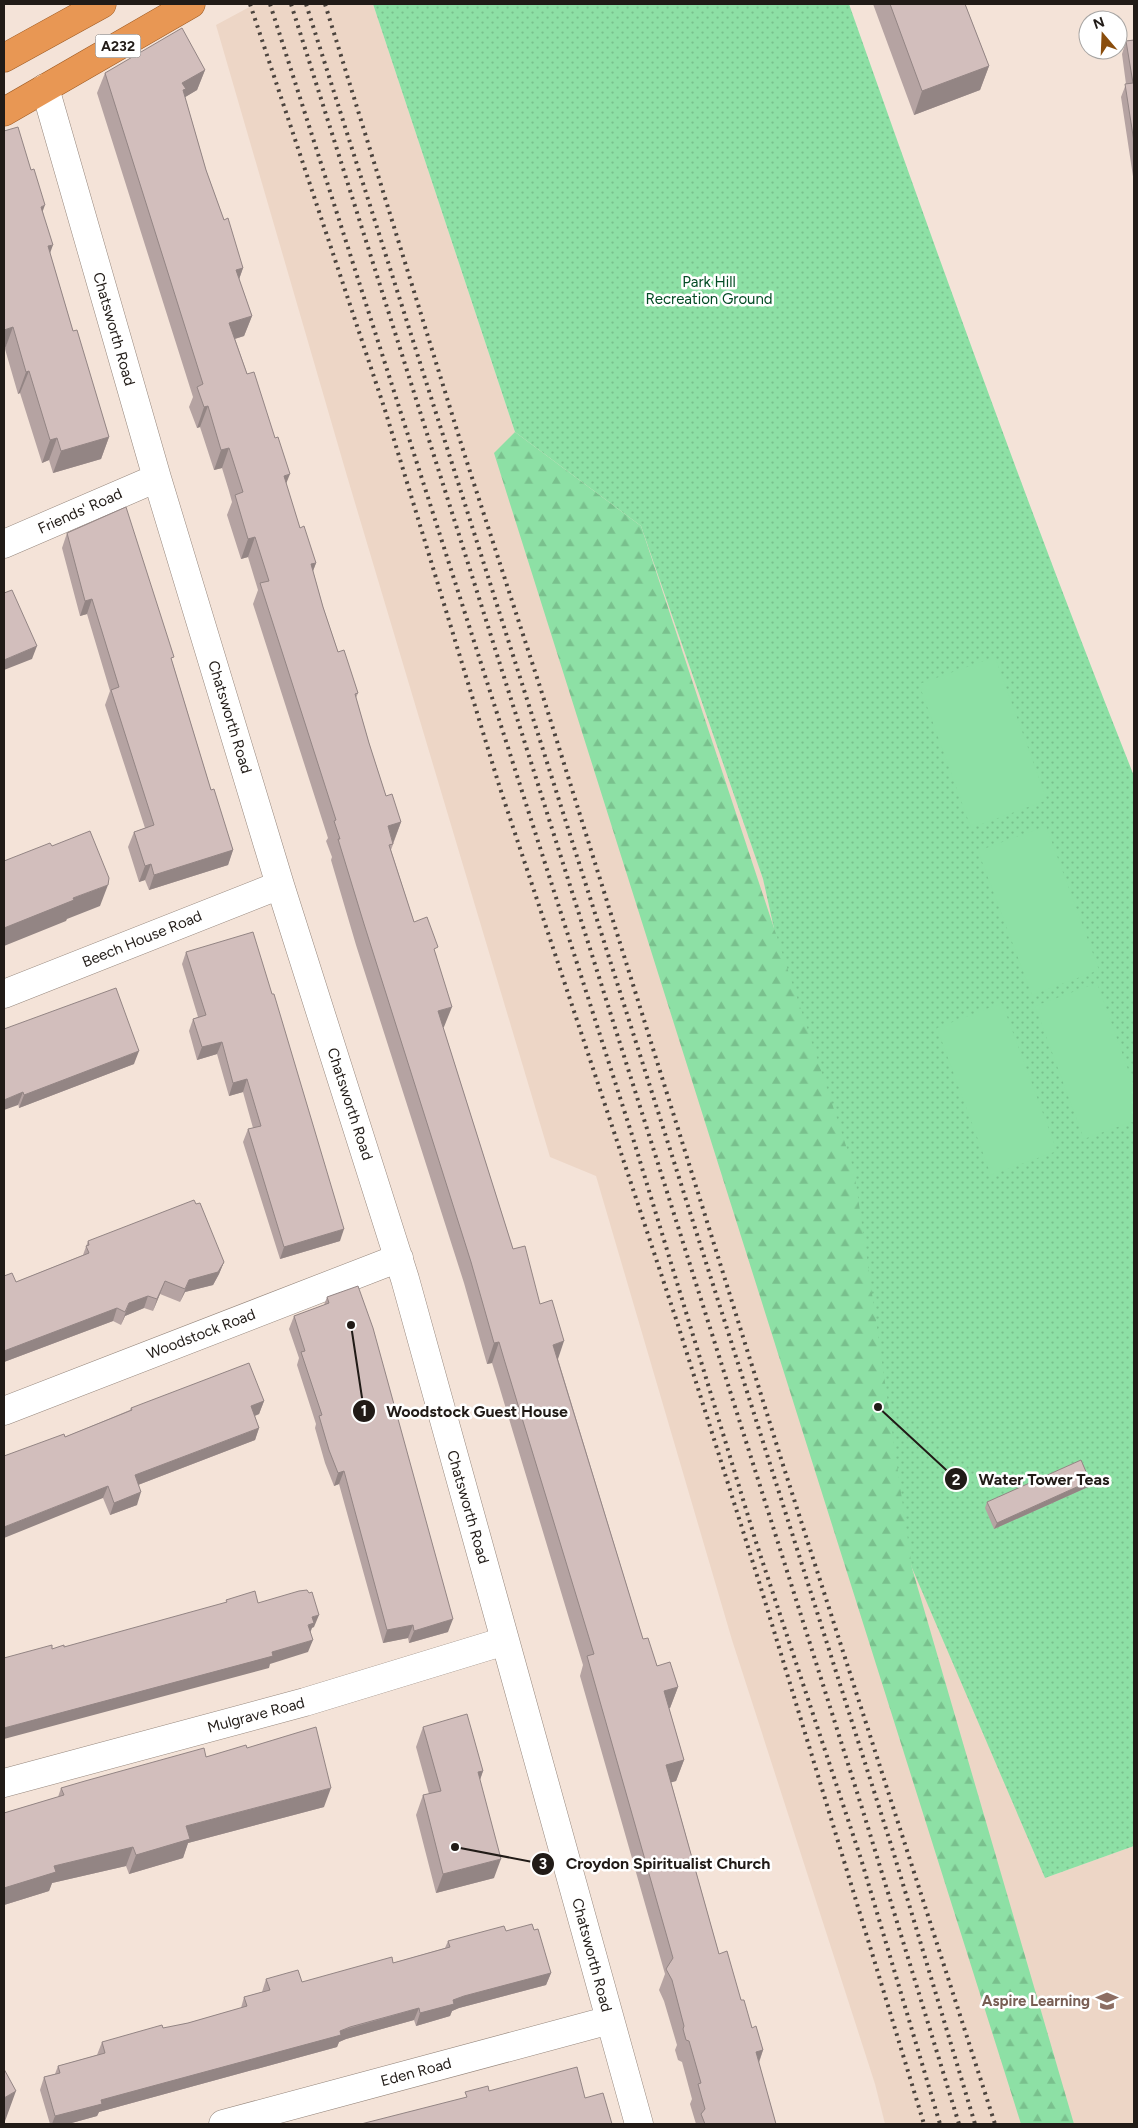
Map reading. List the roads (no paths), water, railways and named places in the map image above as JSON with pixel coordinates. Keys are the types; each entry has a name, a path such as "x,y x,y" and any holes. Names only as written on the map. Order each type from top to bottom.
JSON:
{"highway":[{"path":"4,58 102,4"},
{"name":"A232","path":"4,112 191,4"}],"street":[{"name":"Chatsworth Road","path":"45,88 157,478 280,885 399,1258 639,2124"},
{"name":"Friends' Road","path":"4,544 157,478"},
{"name":"Beech House Road","path":"4,994 280,885"},
{"name":"Woodstock Road","path":"4,1411 399,1258"},
{"name":"Mulgrave Road","path":"4,1783 305,1702 505,1641"},
{"name":"Eden Road","path":"222,2124 610,2020"}],"railway":[{"path":"250,4 385,410 499,785 678,1325 760,1585 924,2124"},
{"path":"270,4 632,1135 756,1542 861,1859 940,2124"},
{"path":"291,4 862,1808 959,2124"},
{"path":"306,4 893,1851 975,2124"},
{"path":"325,4 464,453 541,690 783,1465 995,2124"}],"place":[{"name":"Woodstock Guest House","path":"351,1325"},
{"name":"Water Tower Teas","path":"878,1407"},
{"name":"Croydon Spiritualist Church","path":"455,1847"},
{"name":"Aspire Learning","path":"1107,2001"}],"park label":[{"name":"Park Hill Recreation Ground","path":"709,290"}]}
